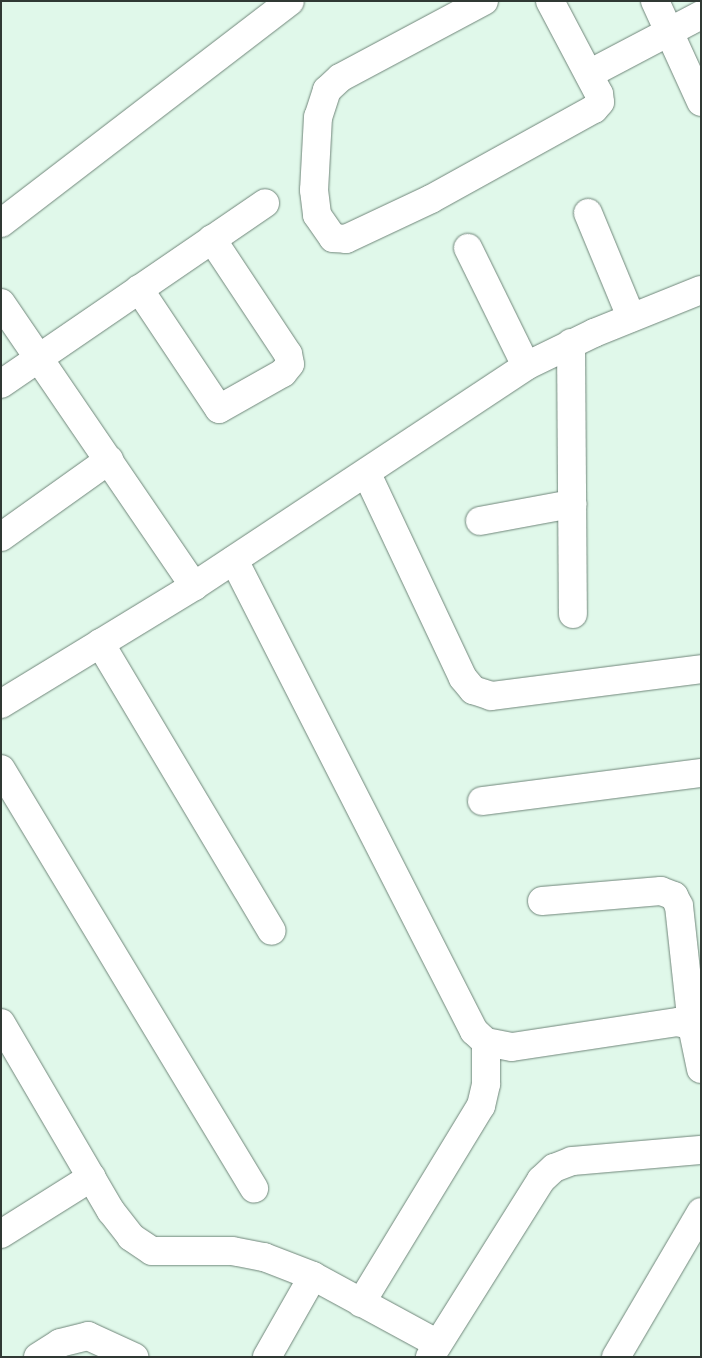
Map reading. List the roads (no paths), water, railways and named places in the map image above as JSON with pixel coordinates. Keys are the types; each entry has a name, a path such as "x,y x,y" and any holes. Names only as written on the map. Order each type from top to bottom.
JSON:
{"street":[{"path":"1,223 290,1"},
{"path":"484,1 340,78 327,90 318,117 314,190 317,215 333,238 346,239 431,199 594,109 600,102 599,94 550,1"},
{"path":"655,1 701,102"},
{"path":"589,74 701,14"},
{"path":"1,384 265,203"},
{"path":"588,213 631,318"},
{"path":"139,289 219,409 283,373 290,364 288,354 212,239"},
{"path":"468,248 526,366"},
{"path":"1,704 194,586 367,474 526,366 571,344 701,290"},
{"path":"1,303 194,586"},
{"path":"571,344 573,614"},
{"path":"1,537 109,460"},
{"path":"367,474 463,678 474,690 491,696 701,669"},
{"path":"480,521 572,504"},
{"path":"234,560 474,1031 486,1042 512,1047 678,1022 692,1026"},
{"path":"100,643 272,931"},
{"path":"1,769 254,1189"},
{"path":"482,801 701,772"},
{"path":"542,901 661,891 674,896 679,906 692,1026 701,1069"},
{"path":"1,1023 11,1060 131,1237 152,1251 232,1251 264,1257 313,1276 361,1303 434,1350 542,1180 554,1168 572,1161 701,1150"},
{"path":"361,1303 481,1106 486,1084 486,1042"},
{"path":"1,1234 92,1177"},
{"path":"616,1357 701,1212"},
{"path":"267,1357 313,1276"},
{"path":"38,1357 60,1343 88,1336 134,1357"}]}
